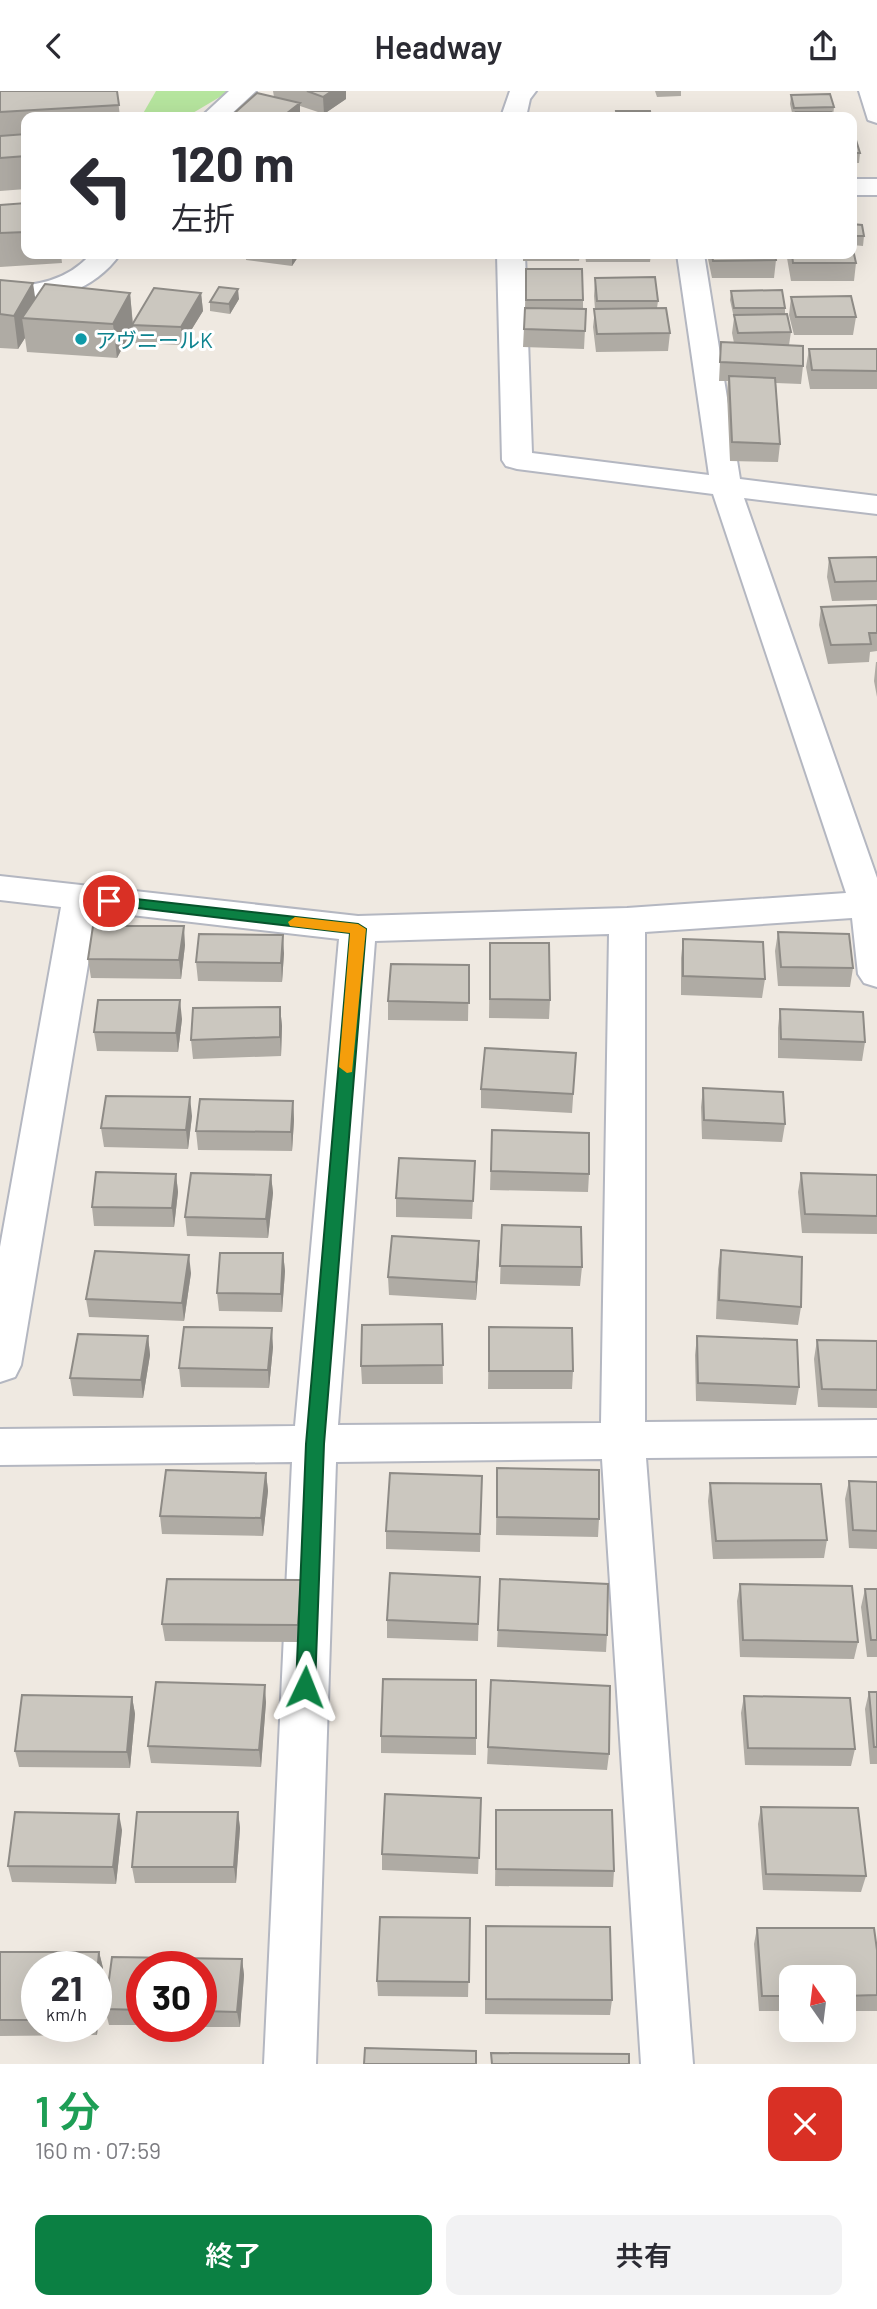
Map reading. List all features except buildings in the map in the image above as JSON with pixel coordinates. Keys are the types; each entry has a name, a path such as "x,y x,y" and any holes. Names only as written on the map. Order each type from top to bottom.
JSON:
{"street":[{"path":"219,112 244,91"},
{"path":"515,112 517,97 524,91"},
{"path":"857,187 877,187"},
{"path":"0,294 18,295 60,286 78,279 100,259"},
{"path":"511,259 517,460 877,505"},
{"path":"692,259 726,488 868,904 877,974"},
{"path":"0,888 358,929 627,921 868,904"},
{"path":"0,1365 81,898"},
{"path":"627,921 623,1441 667,2064"},
{"path":"290,2064 315,1444 358,929"},
{"path":"0,1447 877,1438"}],"green space":[{"path":"156,91 230,91 194,112 144,112"}],"slow traffic":[{"path":"295,922 358,929 347,1067"}],"place":[{"name":"アヴニールK","path":"81,339"}],"route":[{"path":"109,901 358,929 315,1444 305,1687"}]}
